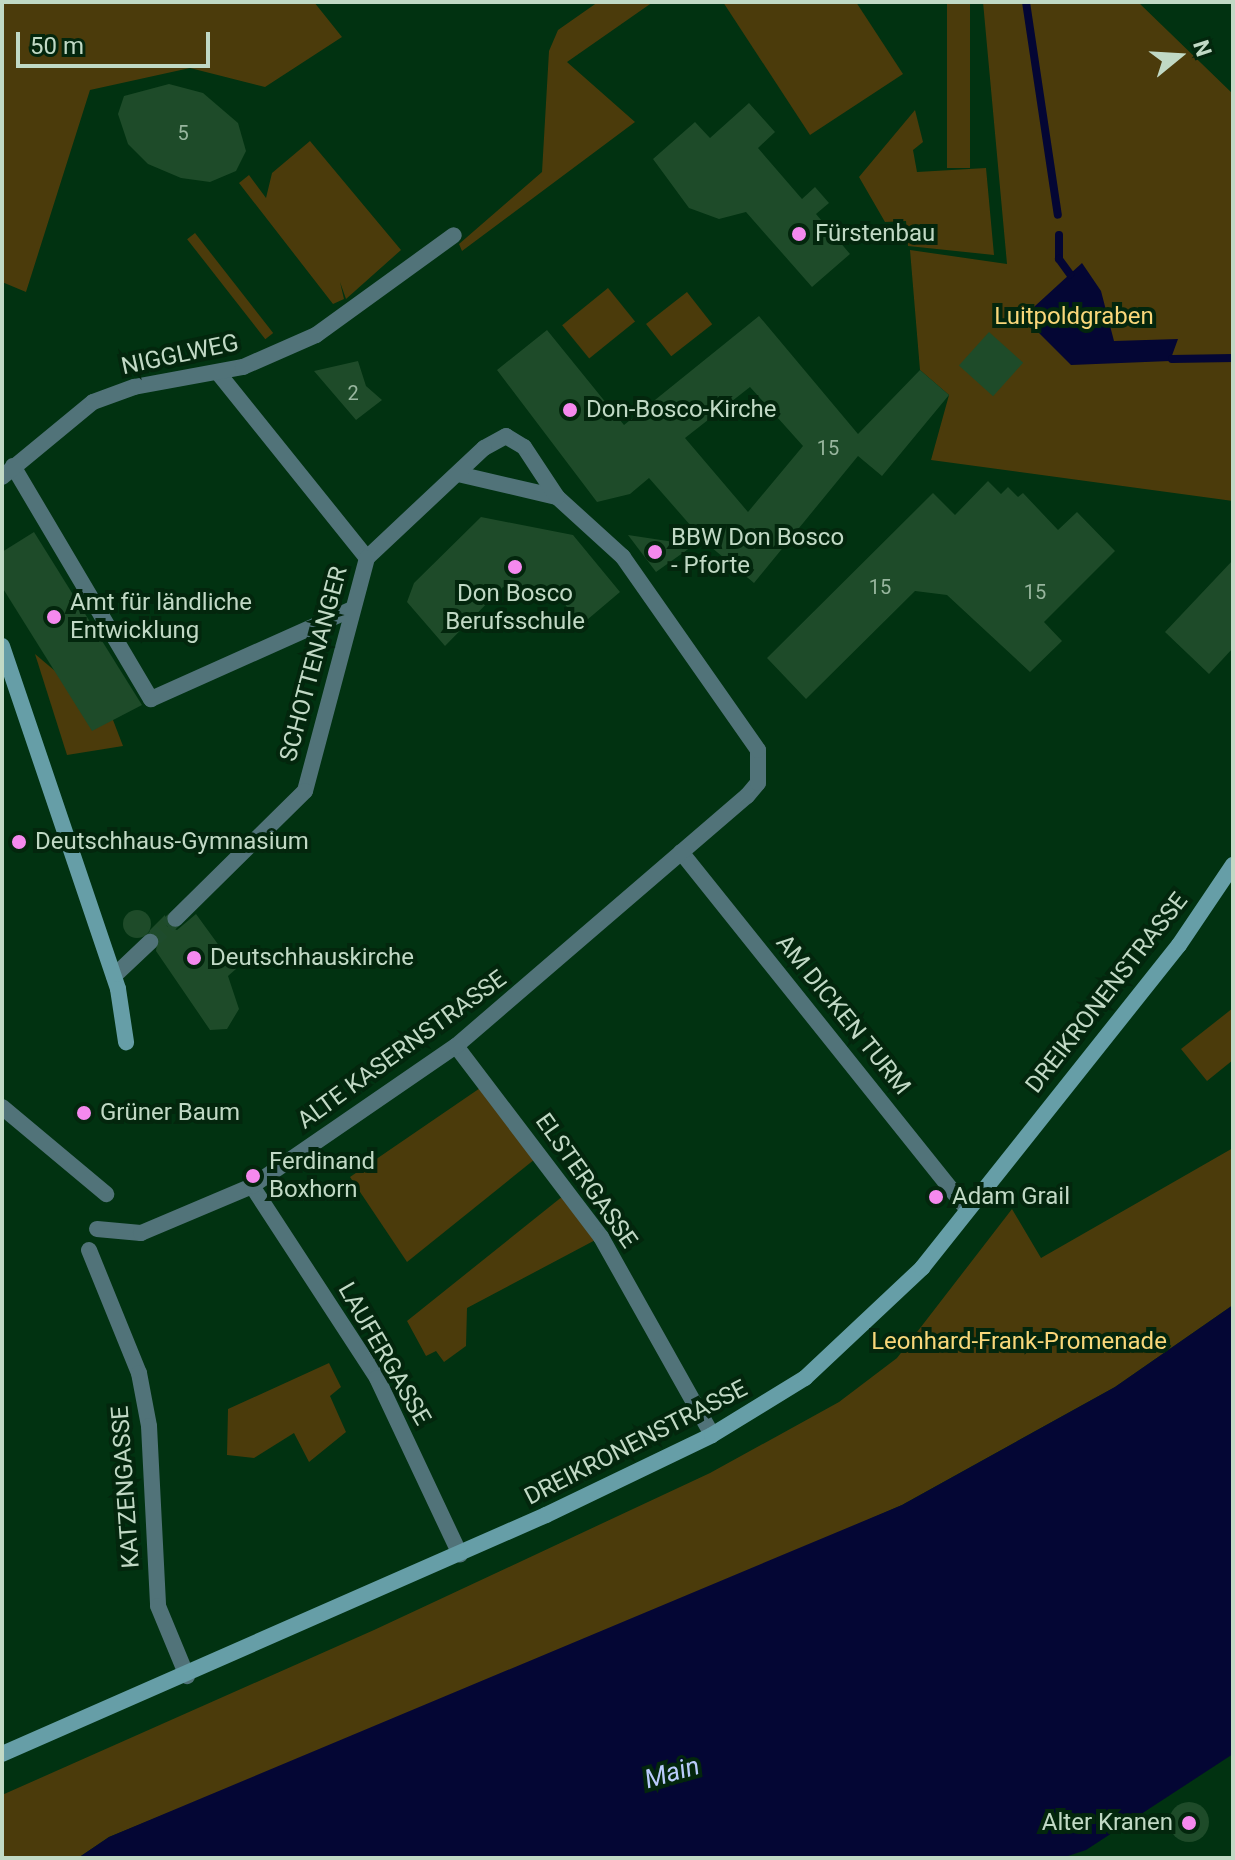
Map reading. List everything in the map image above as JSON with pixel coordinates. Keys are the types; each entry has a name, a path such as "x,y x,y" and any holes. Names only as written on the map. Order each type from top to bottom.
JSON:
{"main road":[{"path":"2,646 114,976 126,1042"},
{"name":"DREIKRONENSTRASSE","path":"2,1754 187,1676 460,1554 712,1435 842,1349 922,1268 1179,945 1233,865"}],"street":[{"name":"NIGGLWEG","path":"7,471 93,402 134,387 219,374 316,335 454,235"},
{"name":"SCHOTTENANGER","path":"219,374 367,558"},
{"name":"SCHOTTENANGER","path":"175,919 305,791 350,610 367,558 458,474 506,436 524,447 557,497 607,540 672,620 748,730 761,768"},
{"path":"7,471 151,699 350,610"},
{"name":"SCHOTTENANGER","path":"458,474 557,497"},
{"name":"ALTE KASERNSTRASSE","path":"97,1229 141,1233 252,1186 456,1046 747,796 761,768"},
{"name":"AM DICKEN TURM","path":"681,852 967,1209"},
{"path":"114,976 150,942"},
{"name":"ELSTERGASSE","path":"456,1046 601,1237 712,1435"},
{"path":"2,1107 106,1194"},
{"name":"LAUFERGASSE","path":"252,1186 377,1378 460,1554"},
{"name":"KATZENGASSE","path":"89,1250 139,1373 149,1426 158,1606 187,1676"}],"green space":[{"path":"2,2 314,2 342,37 265,87 190,68 90,90 26,292 2,282"},
{"path":"598,2 653,2 567,62 635,122 462,251 459,244 542,172 549,51 558,30"},
{"path":"723,2 856,2 903,74 810,135"},
{"path":"947,2 970,2 970,168 947,168"},
{"name":"Luitpoldgraben","path":"983,2 1138,2 1233,94 1233,501 931,460 949,395 920,370 910,250 1007,264"},
{"path":"915,110 923,142 913,150 917,172 986,168 994,255 908,246 906,221 885,222 859,177"},
{"path":"310,141 401,250 346,299 340,282 344,299 333,304 239,183 249,175 266,198 272,173"},
{"path":"195,233 273,333 265,339 187,239"},
{"path":"608,288 635,321 589,359 562,325"},
{"path":"687,292 712,324 671,356 646,324"},
{"path":"35,654 113,720 123,746 67,755"},
{"path":"1233,1008 1233,1060 1207,1081 1181,1049"},
{"path":"486,1084 540,1155 407,1262 350,1177"},
{"name":"Leonhard-Frank-Promenade","path":"1233,1148 1233,1305 1115,1387 902,1505 593,1640 109,1837 78,1858 2,1858 2,1795 374,1630 710,1473 839,1402 897,1358 1012,1209 1041,1258"},
{"path":"568,1192 601,1237 467,1308 466,1346 444,1362 436,1351 426,1356 407,1321"},
{"path":"329,1363 341,1387 330,1396 346,1432 309,1462 294,1433 254,1458 227,1455 228,1409"}],"water":[{"path":"1082,263 1101,291 1114,341 1178,339 1170,361 1071,365 1023,317"},
{"name":"Main","path":"1233,1305 1233,1754 1086,1850 1062,1858 78,1858 109,1837 902,1505 1115,1387"}],"building":[{"path":"169,84 203,93 238,123 246,151 236,171 210,182 181,178 148,164 128,144 118,114 124,96"},
{"path":"749,103 775,132 758,148 802,199 815,187 829,203 816,214 850,254 812,287 746,212 719,219 689,208 653,159 695,122 710,138"},
{"path":"759,316 858,434 920,370 949,395 882,476 858,456 754,583 705,542 649,478 630,494 597,502 497,370 547,330 624,425","holes":["750,387 803,446 748,512 685,438"]},
{"path":"989,332 1023,363 993,396 959,365"},
{"path":"358,361 366,386 382,400 356,420 314,371"},
{"path":"988,481 1001,494 1008,487 1018,497 1023,493 1058,530 1077,512 1115,551 1044,622 1062,641 1030,672 947,595 915,591 806,699 767,658 933,493 955,515"},
{"name":"Don Bosco Berufsschule","path":"481,517 573,535 620,592 581,625 560,598 503,587 445,646 407,602 414,583"},
{"name":"Amt für ländliche Entwicklung","path":"34,532 142,705 92,731 2,587 2,552"},
{"path":"628,535 694,545 656,572"},
{"path":"1233,560 1233,648 1209,674 1165,632"},
{"path":"137,910 147,914 151,924 147,934 137,938 127,934 123,924 127,914"},
{"name":"Deutschhauskirche","path":"196,914 236,969 228,976 239,1009 227,1029 210,1030 156,951 158,935 149,931 165,915 167,926 177,930"},
{"name":"Alter Kranen","path":"1189,1802 1203,1808 1209,1822 1203,1836 1189,1842 1175,1836 1169,1822 1175,1808"}],"waterway":[{"path":"1026,2 1058,215"},
{"path":"1059,235 1059,259 1070,274"},
{"path":"1172,359 1233,358"}],"tunnel":[{"path":"150,942 175,919"}],"place":[{"name":"Fürstenbau","path":"799,234"},
{"name":"Don-Bosco-Kirche","path":"570,410"},
{"name":"BBW Don Bosco - Pforte","path":"655,552"},
{"name":"Don Bosco Berufsschule","path":"515,567"},
{"name":"Amt für ländliche Entwicklung","path":"54,617"},
{"name":"Deutschhaus-Gymnasium","path":"19,842"},
{"name":"Deutschhauskirche","path":"194,958"},
{"name":"Grüner Baum","path":"84,1113"},
{"name":"Ferdinand Boxhorn","path":"253,1176"},
{"name":"Adam Grail","path":"936,1197"},
{"name":"Alter Kranen","path":"1189,1823"}]}
